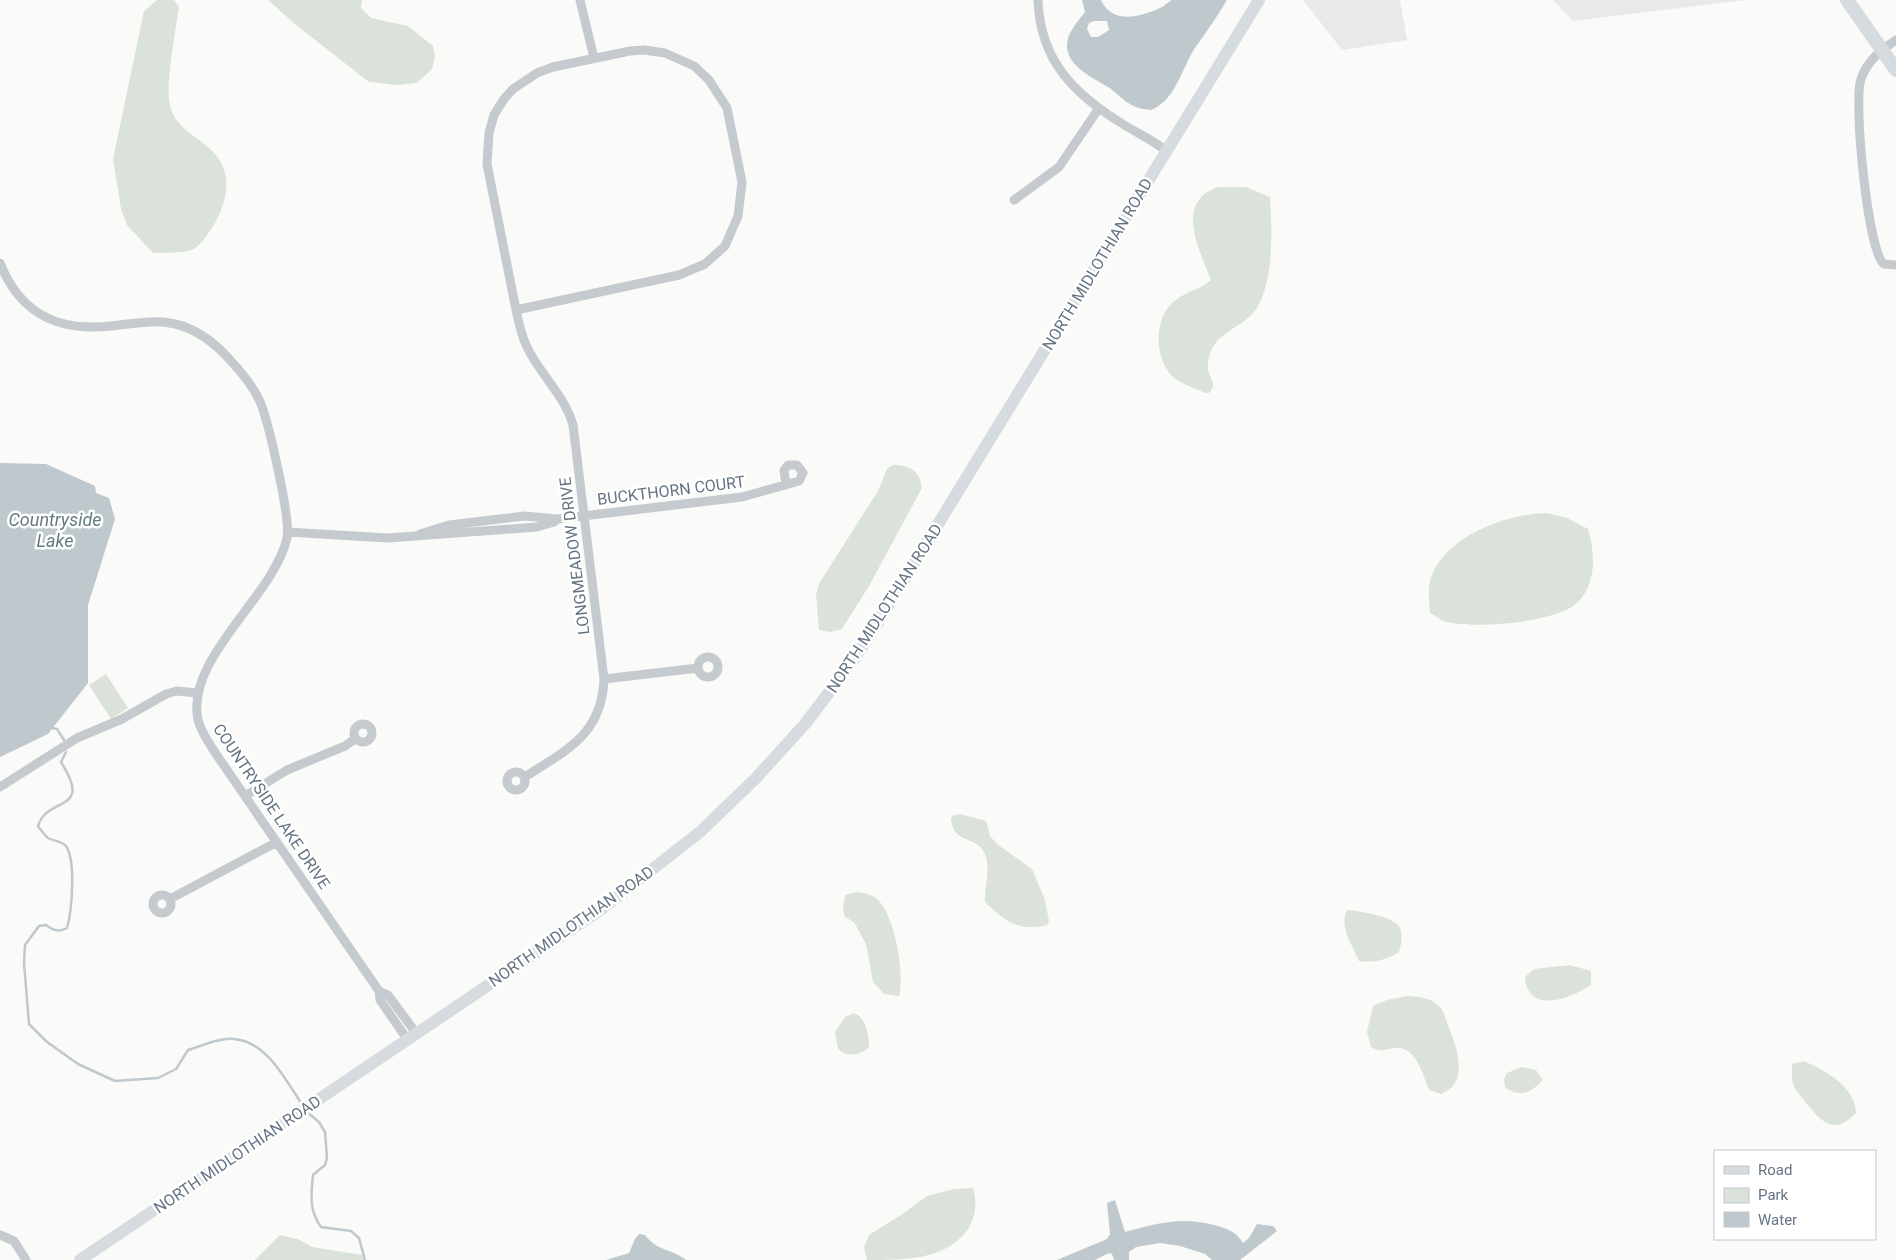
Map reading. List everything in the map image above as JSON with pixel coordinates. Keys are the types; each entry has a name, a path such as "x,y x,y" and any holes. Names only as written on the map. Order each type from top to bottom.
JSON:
{"main road":[{"name":"NORTH MIDLOTHIAN ROAD","path":"80,1260 603,908 700,832 755,779 805,724 853,661 875,627 1165,150 1259,0"},
{"path":"1847,0 1896,70"}],"street":[{"path":"580,0 594,58"},
{"path":"1038,0 1041,26 1053,59 1072,86 1099,108 1165,150"},
{"path":"1896,40 1873,58 1861,79 1858,118 1868,210 1877,256 1881,263 1896,265"},
{"name":"LONGMEADOW DRIVE","path":"516,310 689,272 705,264 719,252 732,233 738,216 742,182 732,125 723,99 710,80 686,61 654,50 631,51 553,67 526,78 513,89 500,105 488,133 487,164 516,310 529,351 570,415 604,680 601,705 591,727 556,757 525,777"},
{"path":"1014,200 1059,167 1099,108"},
{"name":"COUNTRYSIDE LAKE DRIVE","path":"0,264 10,286 20,299 46,318 66,326 85,328 148,322 177,324 206,339 225,354 246,378 264,412 285,509 287,532 284,547 277,563 205,672 197,693 196,708 202,731 379,991 380,1000 411,1036"},
{"name":"BUCKTHORN COURT","path":"287,532 388,538 420,534 449,525 506,518 536,516 558,519 742,497 786,485"},
{"path":"604,680 698,668"},
{"path":"0,787 84,735 122,719 166,694 176,691 197,693"},
{"path":"245,796 287,770 345,746 355,739"},
{"path":"170,899 277,842"},
{"path":"0,1235 14,1241 26,1260"}],"shaded area":[{"path":"1303,0 1400,0 1407,40 1342,50"},
{"path":"1553,0 1745,0 1573,21"}],"green space":[{"path":"157,0 174,0 179,7 169,84 170,105 173,114 183,127 216,155 222,164 226,184 226,194 215,223 199,245 194,249 182,252 153,253 127,225 121,209 113,159 144,11"},
{"path":"268,0 362,0 361,8 371,18 408,26 433,46 435,57 432,69 417,83 397,85 369,82 296,25"},
{"path":"1218,187 1246,187 1270,197 1271,253 1267,282 1258,306 1252,315 1219,339 1213,346 1209,356 1208,369 1213,387 1209,393 1205,393 1182,383 1171,375 1161,357 1159,335 1160,325 1169,306 1181,296 1203,286 1211,280 1196,241 1193,215 1197,204 1205,194"},
{"path":"893,465 904,466 913,470 919,477 922,488 869,586 842,629 830,632 819,630 816,594 820,582 878,491 887,469"},
{"path":"1547,513 1567,518 1588,529 1592,547 1593,567 1589,586 1578,602 1568,609 1553,615 1496,624 1477,625 1447,622 1430,613 1430,580 1440,561 1451,549 1480,529 1514,517"},
{"path":"106,674 128,708 111,719 89,685"},
{"path":"960,814 986,821 990,836 997,844 1032,869 1045,900 1049,921 1047,925 1037,927 1020,926 999,915 985,902 988,870 986,858 980,847 960,836 953,827 951,818 954,815"},
{"path":"856,892 865,893 877,899 889,918 897,945 901,974 899,996 884,994 873,982 866,944 854,922 845,917 843,909 845,895"},
{"path":"1347,910 1384,917 1396,924 1400,928 1401,934 1399,952 1380,960 1359,961 1345,929"},
{"path":"1570,965 1591,971 1591,985 1562,999 1551,1001 1542,1000 1534,996 1528,989 1525,977 1534,969"},
{"path":"1407,996 1425,998 1433,1001 1440,1007 1451,1034 1457,1053 1459,1072 1456,1081 1441,1094 1429,1090 1418,1062 1408,1051 1402,1048 1380,1050 1371,1047 1367,1032 1373,1006 1387,1000"},
{"path":"854,1013 864,1023 869,1047 858,1054 846,1054 838,1049 835,1032 845,1017"},
{"path":"1804,1061 1830,1075 1845,1087 1851,1095 1856,1113 1848,1120 1835,1125 1823,1121 1799,1094 1792,1081 1792,1064"},
{"path":"1522,1067 1536,1070 1543,1080 1526,1093 1510,1091 1505,1087 1504,1079 1507,1073"},
{"path":"973,1188 975,1209 971,1224 959,1239 948,1247 924,1256 896,1260 867,1260 864,1247 869,1235 927,1196 954,1189"},
{"path":"280,1235 298,1239 312,1247 362,1255 365,1260 255,1260"}],"water":[{"path":"1082,0 1101,0 1106,8 1113,13 1129,17 1155,10 1172,0 1227,0 1190,56 1172,92 1151,110 1138,108 1129,103 1111,89 1083,72 1071,60 1067,41 1073,27 1085,12","holes":["1107,21 1109,30 1098,37 1091,37 1087,29 1089,23"]},
{"name":"Countryside Lake","path":"0,463 46,464 95,486 96,493 109,498 115,519 88,605 88,683 48,734 0,757"},
{"path":"1115,1200 1125,1232 1171,1222 1193,1221 1229,1230 1238,1236 1243,1243 1249,1238 1257,1224 1273,1226 1277,1231 1240,1260 1212,1260 1205,1254 1180,1246 1160,1243 1136,1247 1129,1252 1129,1260 1114,1260 1112,1254 1109,1253 1095,1260 1057,1260 1107,1239 1110,1234 1107,1203"},
{"path":"639,1234 645,1235 655,1244 686,1260 606,1260 629,1253"}],"waterway":[{"path":"52,728 57,729 64,740"},
{"path":"66,752 61,762 70,778 73,790 71,797 43,816 38,826 48,838 64,844 69,853 72,874 70,910 67,928 57,930 46,925 39,926 25,945 24,963 29,1024 47,1042 78,1064 115,1081 158,1078 176,1069 188,1050 211,1042 223,1039 246,1042 257,1047 266,1055 282,1074 302,1104"},
{"path":"307,1112 319,1122 325,1132 327,1158 325,1165 313,1175 311,1196 314,1215 321,1227 351,1231 359,1238 365,1260"}]}
